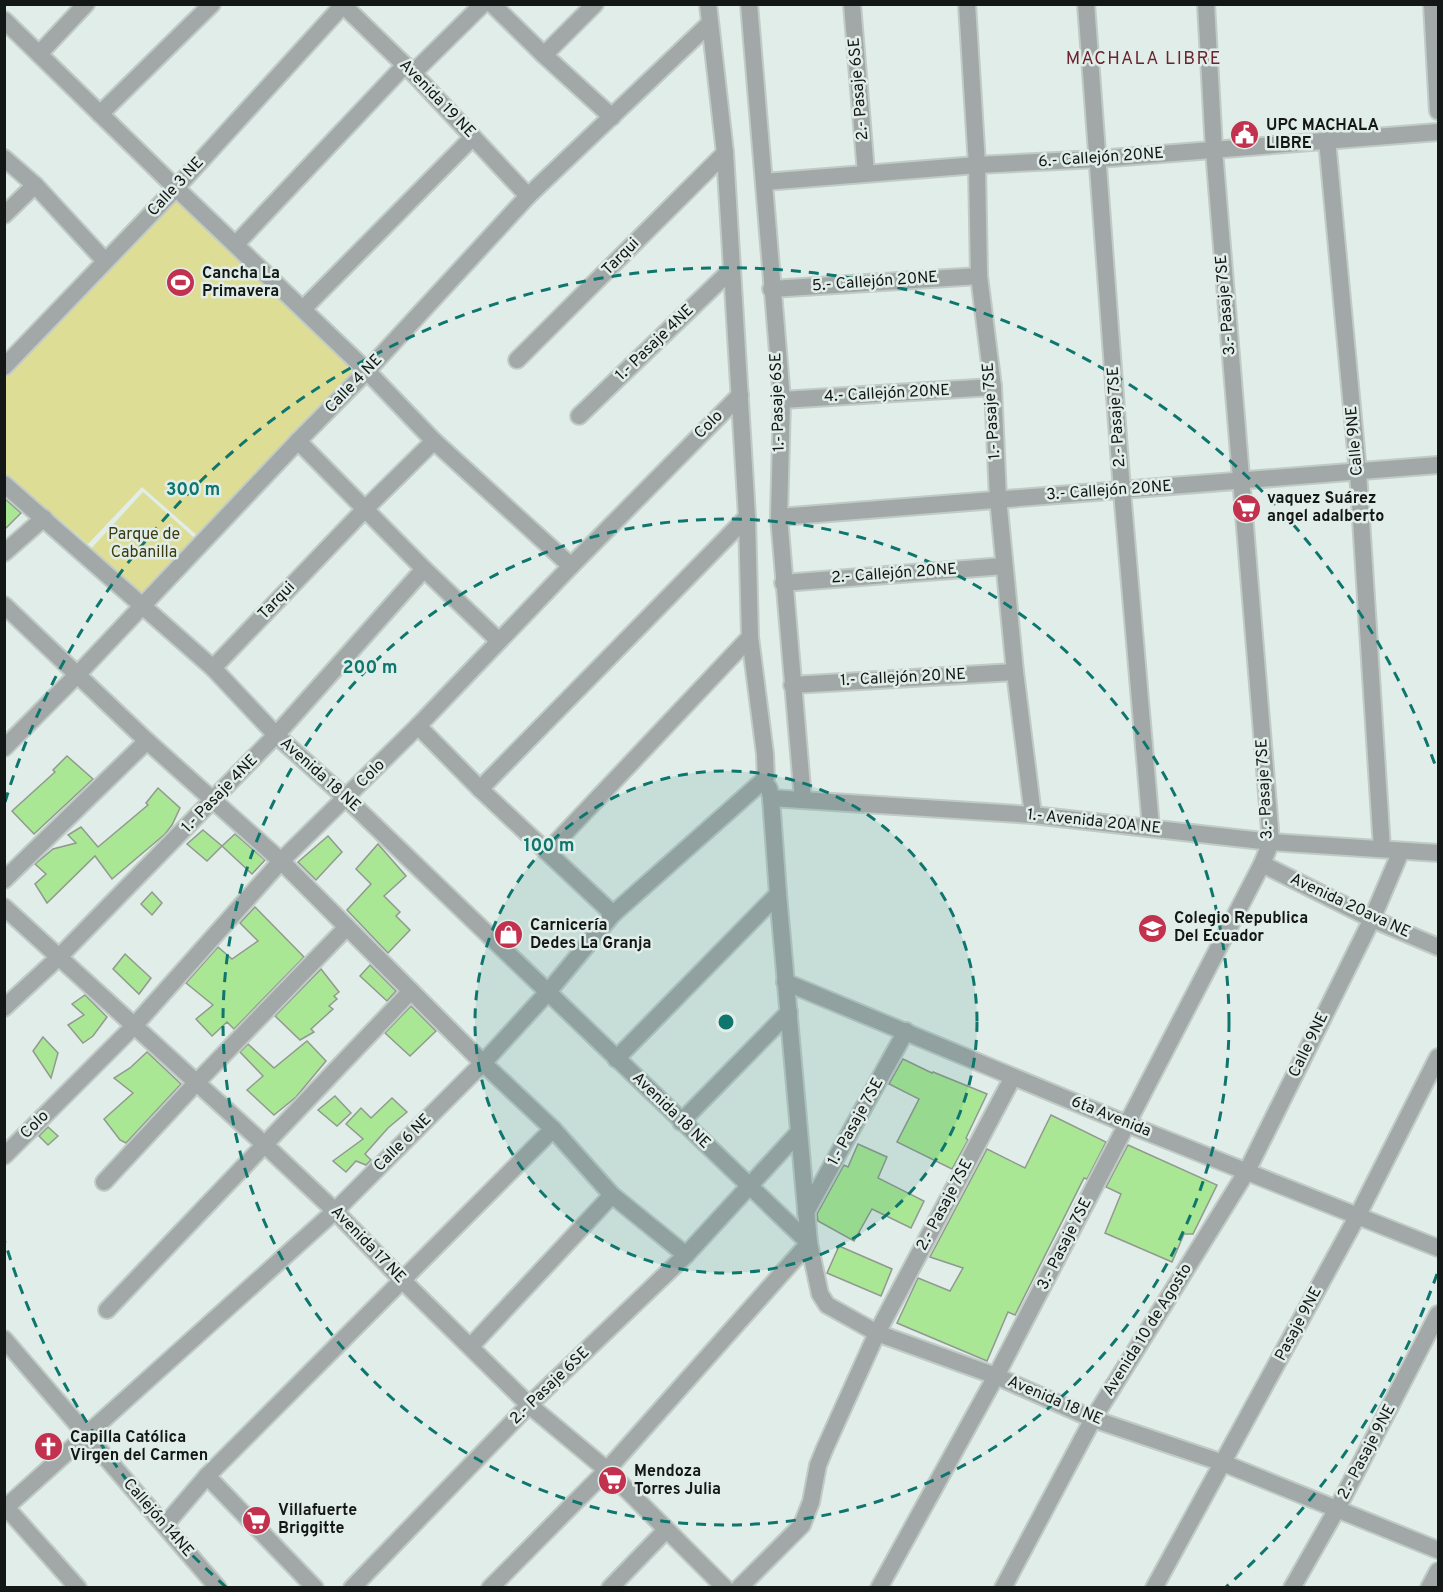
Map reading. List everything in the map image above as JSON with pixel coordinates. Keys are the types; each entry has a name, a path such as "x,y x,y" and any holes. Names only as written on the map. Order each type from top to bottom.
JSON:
{"street":[{"path":"39,54 86,4"},
{"path":"100,114 212,4"},
{"path":"236,244 409,69 483,4"},
{"path":"492,4 612,117"},
{"path":"544,55 595,4"},
{"path":"490,1587 607,1470 809,1243 771,798 766,778 750,637 747,517 725,153 708,4"},
{"name":"1.- Pasaje 6SE","path":"749,4 782,400 779,517 802,800"},
{"name":"2.- Pasaje 6SE","path":"852,4 866,173"},
{"name":"1.- Pasaje 7SE","path":"967,4 977,165 979,276 993,387 998,498 1004,566 1033,815"},
{"name":"2.- Pasaje 7SE","path":"1086,4 1122,491 1152,828"},
{"name":"3.- Pasaje 7SE","path":"879,1587 996,1376 1262,864 1271,842 1214,150 1206,4"},
{"path":"1432,4 1438,111"},
{"name":"Avenida 19 NE","path":"343,5 409,69 528,196"},
{"name":"Calle 3 NE","path":"4,366 176,188 343,5"},
{"path":"4,20 367,371 434,441 571,566"},
{"name":"Calle 4 NE","path":"4,748 78,674 367,371 528,196 710,24"},
{"name":"6.- Callejón 20NE","path":"764,182 1438,132"},
{"path":"303,309 473,136"},
{"name":"Calle 9NE","path":"1327,140 1358,472 1382,849"},
{"name":"Tarqui","path":"517,360 725,153"},
{"path":"4,158 35,186 105,261"},
{"path":"4,215 35,186"},
{"name":"1.- Pasaje 4NE","path":"579,416 731,270"},
{"name":"5.- Callejón 20NE","path":"771,289 979,276"},
{"name":"4.- Callejón 20NE","path":"782,400 993,387"},
{"name":"Colo","path":"4,1156 134,1026 281,861 418,726 740,394"},
{"path":"298,441 424,569 499,641"},
{"name":"Tarqui","path":"213,668 366,508 434,441"},
{"name":"3.- Callejón 20NE","path":"779,517 1438,465"},
{"name":"Avenida 18 NE","path":"4,484 213,668 276,735 346,799 809,1243 820,1293 826,1305 877,1333 996,1376 1093,1419 1223,1463 1438,1550"},
{"path":"480,789 747,517"},
{"path":"4,553 44,518"},
{"name":"2.- Callejón 20NE","path":"783,583 1004,566"},
{"name":"1.- Pasaje 4NE","path":"4,1008 59,957 213,801 276,735 424,569"},
{"path":"5,609 281,861 483,1063 553,1129 612,1195 686,1256"},
{"path":"547,852 750,637"},
{"name":"1.- Callejón 20 NE","path":"792,685 1015,672"},
{"path":"418,726 480,789 613,914"},
{"path":"4,880 147,741"},
{"name":"Calle 6 NE","path":"5,1507 335,1211 483,1063 548,992 613,914 766,778"},
{"name":"1.- Avenida 20A NE","path":"771,798 1033,815 1271,842 1438,853"},
{"name":"Calle 9NE","path":"1247,1171 1372,919 1401,851"},
{"name":"Avenida 20ava NE","path":"1262,864 1372,919 1438,947"},
{"path":"616,1059 778,894"},
{"name":"Avenida 17 NE","path":"4,907 265,1144 529,1405 607,1470 725,1587"},
{"path":"104,1182 347,927"},
{"name":"6ta Avenida","path":"786,982 1127,1124 1438,1248"},
{"path":"107,1310 411,990"},
{"path":"681,1122 789,1012"},
{"name":"1.- Pasaje 7SE","path":"806,1212 906,1031"},
{"name":"Pasaje 9NE","path":"1154,1587 1358,1215 1438,1057"},
{"name":"2.- Pasaje 7SE","path":"739,1587 802,1525 811,1502 818,1465 877,1333 1013,1077"},
{"path":"165,1525 207,1476 553,1129"},
{"name":"2.- Pasaje 6SE","path":"352,1587 529,1405 686,1256 751,1187 798,1132"},
{"name":"Avenida 10 de Agosto","path":"1003,1587 1093,1419 1247,1171"},
{"path":"471,1346 612,1195"},
{"name":"2.- Pasaje 9NE","path":"1292,1587 1337,1509 1438,1314"},
{"name":"Callejón 14NE","path":"4,1339 218,1587"},
{"path":"207,1476 315,1587"},
{"path":"5,1507 78,1587"},
{"path":"610,1587 666,1530"},
{"path":"1429,1587 1438,1571"}],"green space":[{"name":"Cancha La Primavera","path":"176,193 369,374 200,538 142,487 88,544 5,473 4,373"},
{"name":"Parque de Cabanilla","path":"143,492 200,543 142,599 88,552"}],"building":[{"path":"4,498 21,513 4,530"},
{"path":"67,756 93,779 34,834 12,811 55,772 53,770"},
{"path":"158,788 180,808 165,834 112,879 95,856 47,903 35,884 46,874 35,864 53,849 76,843 68,835 81,827 98,847 148,805 146,803"},
{"path":"203,830 222,846 207,861 187,844"},
{"path":"235,834 265,860 252,874 222,846"},
{"path":"328,836 342,852 316,880 298,862"},
{"path":"378,844 406,876 384,896 400,912 396,916 410,930 388,953 347,910 371,884 356,869"},
{"path":"152,892 162,903 152,915 141,904"},
{"path":"255,907 304,957 234,1029 227,1022 212,1036 196,1019 213,1005 186,983 218,947 232,959 258,941 240,923"},
{"path":"125,954 151,978 139,994 113,969"},
{"path":"370,965 396,991 387,1001 360,976"},
{"path":"321,969 339,992 334,996 337,999 329,1006 333,1009 311,1029 314,1032 300,1040 275,1016"},
{"path":"85,995 107,1017 93,1036 83,1043 68,1025 84,1015 72,1004"},
{"path":"411,1006 436,1031 410,1056 385,1033"},
{"path":"43,1037 58,1053 51,1078 33,1051"},
{"path":"307,1041 326,1061 296,1097 274,1115 247,1090 263,1076 240,1052 248,1044 274,1068"},
{"path":"147,1052 181,1084 126,1143 120,1140 104,1119 133,1093 114,1078 130,1068"},
{"path":"903,1059 987,1094 966,1138 968,1140 952,1169 897,1142 919,1099 889,1084"},
{"path":"335,1096 351,1113 337,1126 318,1110"},
{"path":"392,1098 407,1112 388,1128 365,1154 371,1160 366,1165 356,1161 346,1172 333,1161 363,1139 346,1124 361,1108 371,1118"},
{"path":"1051,1115 1106,1142 1087,1179 1084,1178 1015,1315 1008,1312 987,1361 897,1323 918,1278 950,1291 963,1268 930,1257 987,1149 1025,1168"},
{"path":"48,1127 58,1136 48,1145 39,1136"},
{"path":"858,1144 887,1157 878,1178 924,1201 911,1228 872,1209 854,1241 818,1221 817,1214 844,1165 848,1167"},
{"path":"1128,1145 1217,1185 1193,1234 1184,1234 1172,1262 1105,1233 1121,1194 1106,1187"},
{"path":"839,1246 892,1269 881,1296 827,1273"}],"place":[{"name":"UPC MACHALA LIBRE","path":"1245,135"},
{"name":"Cancha La Primavera","path":"181,283"},
{"name":"vaquez Suárez angel adalberto","path":"1246,508"},
{"name":"Colegio Republica Del Ecuador","path":"1153,928"},
{"name":"Carnicería Dedes La Granja","path":"509,935"},
{"name":"Capilla Católica Virgen del Carmen","path":"49,1447"},
{"name":"Mendoza Torres Julia","path":"613,1481"},
{"name":"Villafuerte Briggitte","path":"257,1520"}],"district":[{"name":"MACHALA LIBRE","path":"1144,59"}]}
